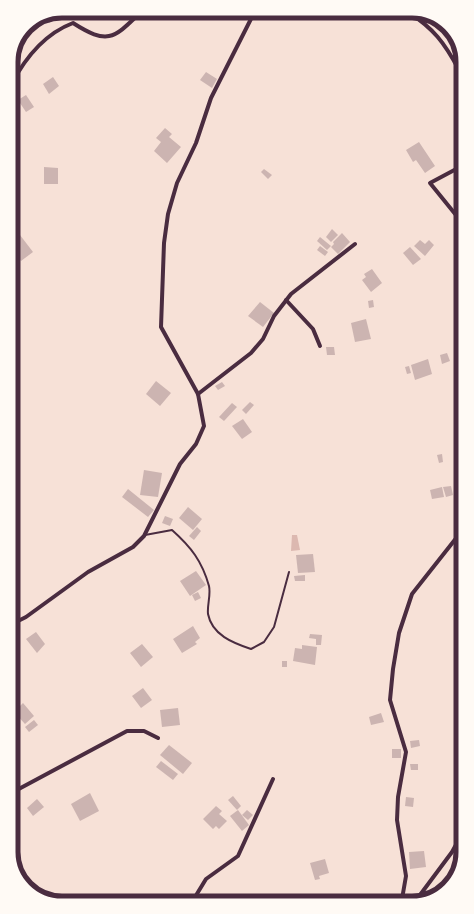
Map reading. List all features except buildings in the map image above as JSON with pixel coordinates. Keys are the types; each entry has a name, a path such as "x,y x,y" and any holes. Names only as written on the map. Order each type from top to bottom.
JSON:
{"street":[{"path":"18,74 32,52 61,28 73,23 90,34 107,38 120,33 135,18"},
{"path":"18,621 26,617 88,572 133,547 144,536 180,464 196,444 204,426 198,394 161,327 164,243 168,214 178,183 196,143 211,98 251,18"},
{"path":"418,18 426,24 446,46 456,64"},
{"path":"456,169 430,183 456,215"},
{"path":"198,394 251,353 263,339 274,316 291,294 355,244"},
{"path":"286,300 313,330 320,346"},
{"path":"403,896 406,876 397,820 398,797 406,752 390,700 393,669 399,633 412,594 456,538"},
{"path":"18,789 126,731 144,731 158,738"},
{"path":"196,896 206,879 238,856 273,779"},
{"path":"420,895 456,845"}],"lane":[{"path":"144,536 172,530 189,545 202,566 209,588 208,614 215,630 236,644 251,649 264,642 274,627 289,572"}],"shaded area":[{"path":"292,535 297,535 300,550 291,551"}]}
